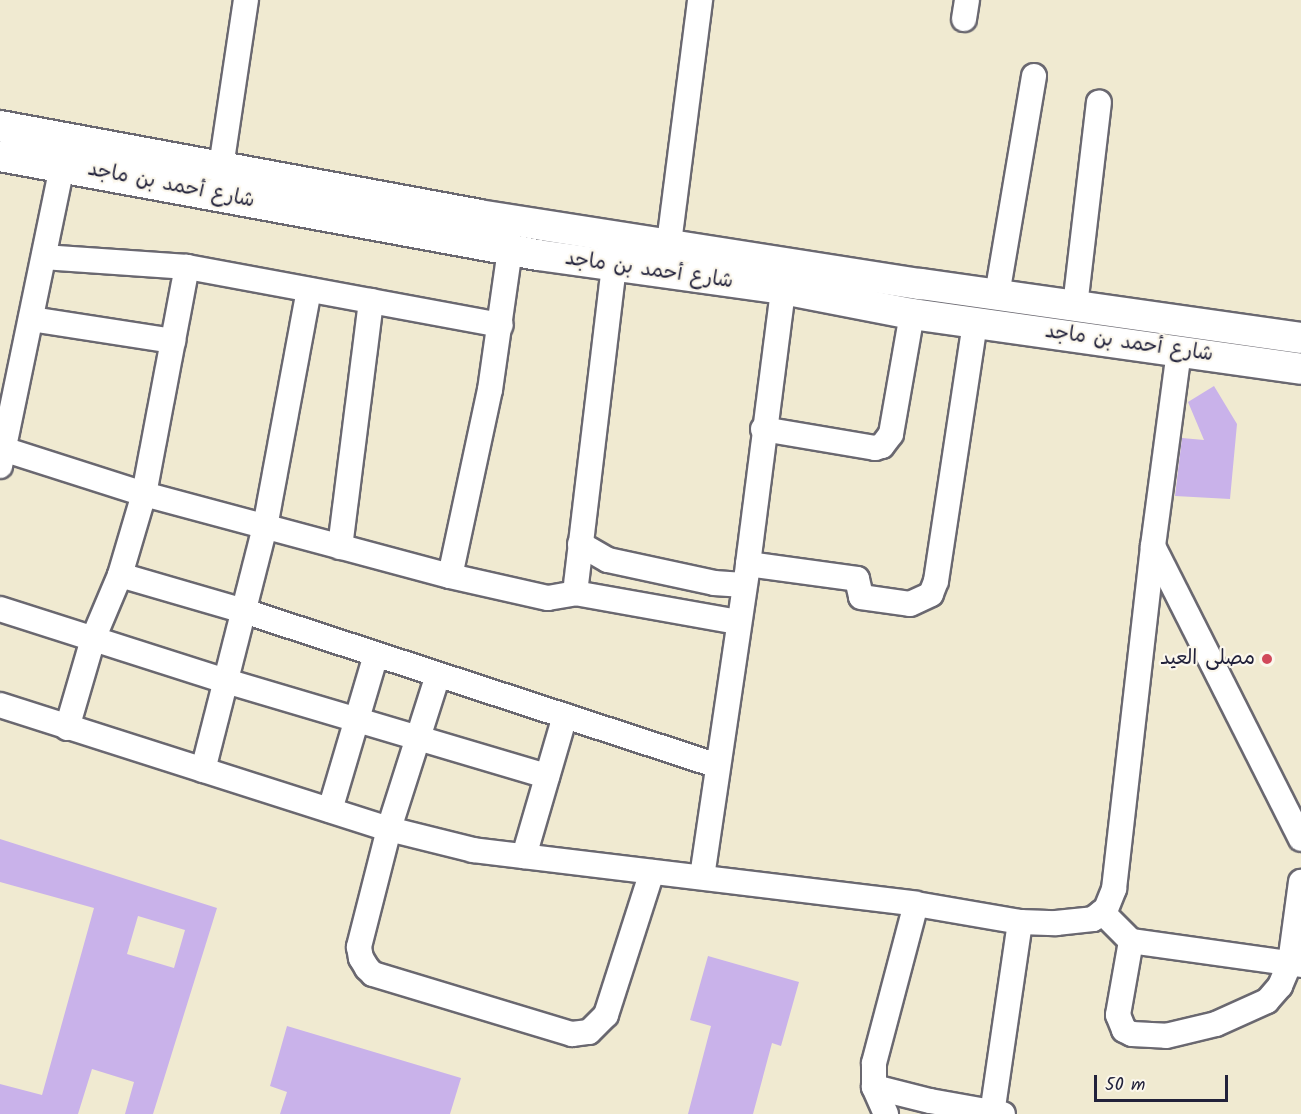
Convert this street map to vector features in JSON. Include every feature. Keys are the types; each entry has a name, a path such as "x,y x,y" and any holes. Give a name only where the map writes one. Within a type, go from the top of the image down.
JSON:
{"main road":[{"name":"شارع أحمد بن ماجد","path":"0,126 478,215 997,295 1301,338"},
{"name":"شارع أحمد بن ماجد","path":"0,156 510,250 783,289 912,314 1301,369"}],"street":[{"path":"221,167 246,0"},
{"path":"669,243 700,0"},
{"path":"997,295 1034,76"},
{"path":"1075,306 1099,102"},
{"path":"62,166 2,454 450,576 548,598 575,593 738,622"},
{"path":"450,576 490,390 510,250"},
{"path":"44,257 187,267 501,325"},
{"path":"575,593 614,266"},
{"path":"67,728 93,639 120,575 144,494 187,267"},
{"path":"702,877 746,575 763,429 783,289"},
{"path":"202,770 265,527 309,290"},
{"path":"339,547 371,301"},
{"path":"763,429 875,448 882,446 891,434 912,314"},
{"path":"31,319 173,341"},
{"path":"580,544 608,560 714,583 746,575 857,579 861,597 910,604 931,594 936,581 975,322"},
{"path":"0,705 389,829 473,850 916,904 1020,922 1079,922 1094,919 1102,912 1114,889 1153,546 1179,352"},
{"path":"1153,546 1301,839"},
{"path":"120,575 244,611 717,766"},
{"path":"0,609 226,681 547,776"},
{"path":"330,810 376,655"},
{"path":"438,675 389,829 359,947 361,958 367,969 373,974 572,1034 589,1032 606,1015 652,872"},
{"path":"524,856 565,716"},
{"path":"1131,941 1118,1015 1124,1030 1132,1034 1166,1036 1216,1024 1267,1001 1296,964 1301,882"},
{"path":"886,1114 874,1087 874,1063 916,904"},
{"path":"1102,912 1131,941 1296,964"},
{"path":"874,1087 930,1101 996,1113 1020,922"}],"building":[{"path":"1214,386 1237,424 1230,499 1175,496 1182,438 1204,440 1188,402"},
{"path":"0,839 217,908 153,1114 125,1114 134,1082 92,1069 78,1114 0,1114 0,1084 42,1095 94,908 0,882","holes":["138,916 185,930 174,968 127,954"]},
{"path":"708,956 799,982 781,1046 772,1043 753,1114 688,1114 711,1026 690,1020"},
{"path":"287,1026 461,1078 450,1114 280,1114 287,1092 270,1086"}],"place":[{"name":"مصلى العيد","path":"1267,659"}]}
